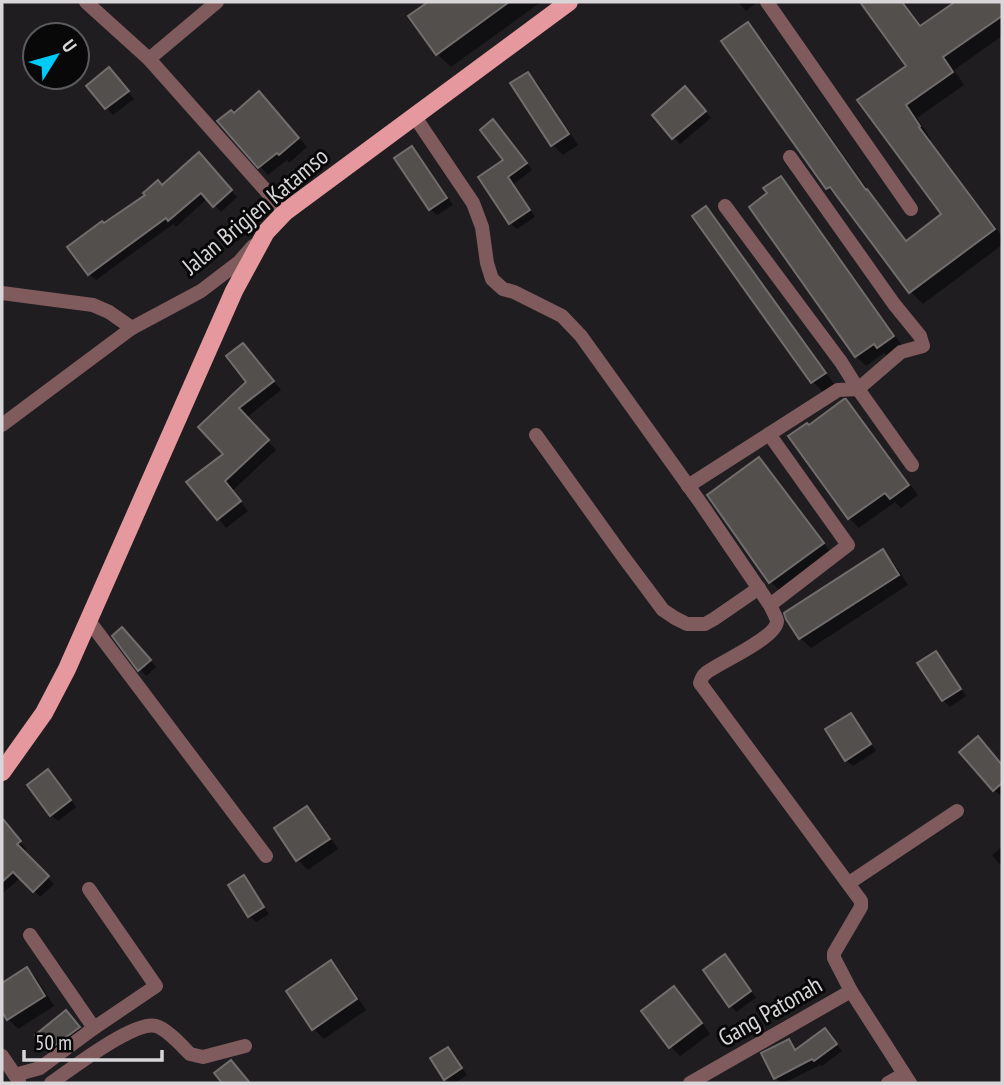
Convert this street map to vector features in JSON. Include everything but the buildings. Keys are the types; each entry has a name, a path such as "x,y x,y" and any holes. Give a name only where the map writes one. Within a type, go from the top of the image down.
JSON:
{"main road":[{"name":"Jalan Brigjen Katamso","path":"266,232 285,212 569,2"},
{"path":"2,772 44,713 89,621 234,291 266,232"}],"street":[{"path":"86,2 149,59 285,212"},
{"path":"149,59 217,2"},
{"path":"767,2 911,209"},
{"path":"415,117 473,203 482,227 486,263 492,279 503,289 562,316 572,326 771,605 777,620 771,632 741,654 703,675 700,683 861,901 861,908 834,953 851,991"},
{"path":"688,486 838,390 858,389 901,352 923,346 920,336 894,304 790,157"},
{"path":"725,206 841,362 912,465"},
{"name":"Jalan Brigjen Katamso","path":"2,425 132,328 201,291 239,262 266,232"},
{"path":"2,293 93,305 132,328"},
{"path":"769,434 848,545 771,605"},
{"path":"536,435 663,610 687,624 705,624 759,588"},
{"path":"89,621 266,856"},
{"path":"849,883 957,811"},
{"path":"2,1056 18,1079 40,1068 156,986 89,889"},
{"path":"30,935 94,1028"},
{"name":"Gang Patonah","path":"690,1083 851,991 907,1078"},
{"path":"51,1083 126,1032 148,1026 161,1029 196,1056 202,1057 245,1046"},
{"path":"888,1083 907,1078"}]}
